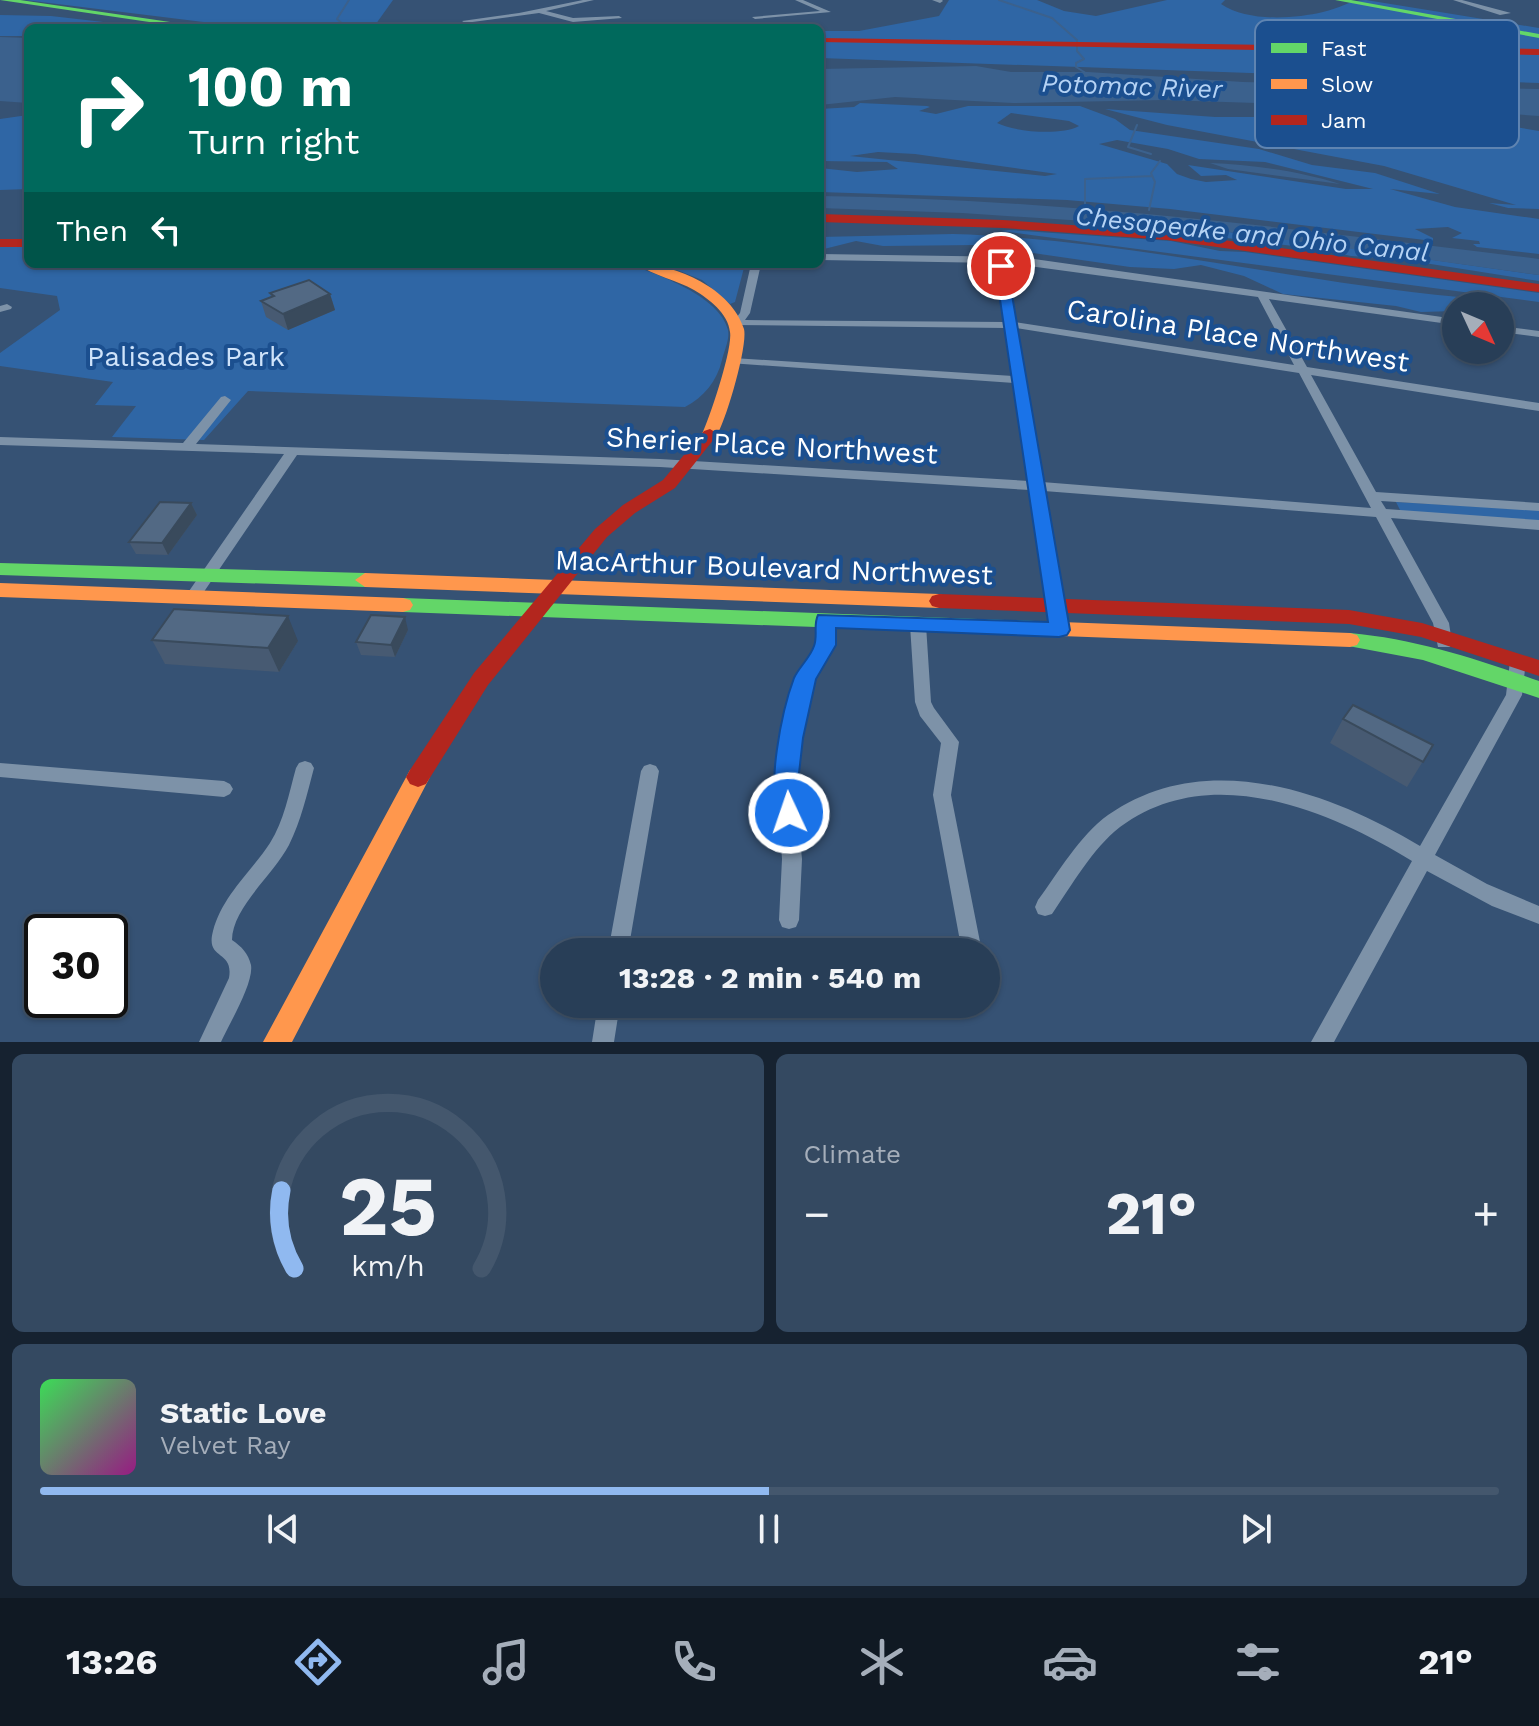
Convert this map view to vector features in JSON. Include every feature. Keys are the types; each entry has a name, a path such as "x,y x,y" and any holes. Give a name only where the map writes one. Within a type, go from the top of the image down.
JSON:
{"main road":[{"path":"4,0 178,24"},
{"path":"1339,0 1450,20"},
{"path":"0,5 143,24"},
{"path":"26,13 63,14"},
{"path":"1519,32 1539,36"},
{"path":"824,39 1255,47"},
{"path":"824,218 1003,224 1149,234 1539,288"},
{"path":"0,243 24,243"},
{"path":"277,1042 437,743 481,679 612,523 666,486 689,465 716,426 733,361 739,330 737,323 696,284 654,268"},
{"name":"MacArthur Boulevard Northwest","path":"0,569 556,586 1349,617 1396,623 1444,635 1539,668"},
{"name":"MacArthur Boulevard Northwest","path":"0,590 1339,639 1391,643 1443,655 1539,690"}],"street":[{"path":"465,21 591,0"},
{"path":"755,17 828,12 798,0"},
{"path":"1456,0 1490,9"},
{"path":"538,11 573,20 619,18"},
{"path":"824,257 1000,259 1442,320"},
{"path":"1000,259 1059,630"},
{"path":"737,323 745,313 755,268"},
{"path":"1262,295 1444,635 1443,655"},
{"name":"Carolina Place Northwest","path":"737,323 1010,324 1539,407"},
{"path":"1514,331 1539,334"},
{"path":"733,361 1019,380"},
{"path":"186,448 225,400"},
{"name":"Sherier Place Northwest","path":"0,441 689,465 1035,486 1539,525"},
{"path":"192,598 292,452"},
{"path":"1371,496 1539,507"},
{"path":"789,920 792,859 786,790 788,756 803,683 825,645 826,621"},
{"name":"MacArthur Boulevard Northwest","path":"918,625 923,702 926,711 950,742 942,795 969,938"},
{"path":"1322,1042 1509,704 1518,661"},
{"path":"210,1042 241,973 237,956 222,945 222,930 237,903 279,844 297,800 305,768"},
{"path":"0,770 224,789"},
{"path":"620,938 650,771"},
{"path":"1045,907 1111,823 1145,804 1191,791 1245,789 1299,798 1362,823 1491,896 1539,915"},
{"path":"603,1042 607,1018"}],"green space":[{"path":"25,0 393,0 376,24 220,24"},
{"path":"949,0 1037,0 1064,11 1096,16 1167,0 1225,0 1221,4 1244,14 1285,17 1329,11 1354,1 1366,0 1490,20 1255,20 1255,73 824,58 824,31 859,31 939,16"},
{"path":"0,15 51,16 121,24 24,24 24,36 0,36"},
{"path":"1519,25 1539,28 1539,83 1519,82"},
{"path":"860,103 927,106 930,107 919,111 936,114 968,106 1080,106 1115,119 1130,130 1259,149 1312,165 1375,173 1440,194 1390,189 1455,207 1539,219 1539,254 1477,247 1473,244 1480,244 1479,241 1452,238 1462,233 1448,227 1415,229 1433,238 1433,241 1170,209 1067,200 824,192 824,168 857,172 898,169 887,162 824,161 824,109 854,107","holes":["1011,113 1069,121 1079,126 1038,132 997,123","1117,140 1168,149 1199,159 1265,162 1373,189 1346,189 1188,165 1201,176 1226,175 1237,180 1206,182 1177,174 1167,164 1099,144","878,152 915,154 1057,174 1045,176 850,156"]},
{"path":"1105,109 1255,117 1255,142 1167,125"},
{"path":"24,116 24,189 0,190 0,119"},
{"path":"1519,128 1539,131 1539,209 1508,208 1489,203 1516,205 1384,166 1289,148 1519,148"},
{"path":"1159,225 1302,241 1539,275 1539,281 1399,259 1351,256 1319,249 1160,230"},
{"path":"1001,231 1171,241 1220,251 1539,293 1539,302 1514,299 1514,292 1463,292"},
{"path":"953,234 1017,237 1442,295 1442,311 1421,312 1396,306 1283,294 1244,276 1201,265 1174,269 1130,267 977,245 883,246 856,241 824,249 824,237"},
{"name":"Palisades Park","path":"0,245 24,246 24,268 638,268 686,288 713,307 723,318 728,337 720,368 713,381 704,393 685,407 248,391 204,440 112,437 136,406 95,405 113,382 0,366 0,353 60,310 57,296 0,288"},
{"path":"672,268 744,268 735,302 730,304 702,280"},
{"path":"1396,502 1539,510 1539,522 1402,514"}],"water":[{"path":"0,37 24,38 24,103 0,101"},
{"name":"Potomac River","path":"976,66 1011,72 1088,72 1255,82 1255,103 1163,100 1013,103 895,97 824,105 824,69"},
{"path":"1519,89 1539,89 1539,116 1519,115"},
{"path":"1210,163 1276,169 1340,184 1228,169"},
{"name":"Chesapeake and Ohio Canal","path":"824,196 1001,203 1181,217 1539,259 1539,275 1209,229 962,213 824,208"}],"building":[{"path":"309,280 330,294 283,314 261,301 274,296 270,293"},
{"path":"160,502 191,503 162,543 129,542"},
{"path":"174,609 288,616 268,648 152,640"},
{"path":"371,615 405,617 391,645 356,642"},
{"path":"1353,705 1433,745 1423,762 1343,719"}],"waterway":[{"path":"343,24 337,19 349,0"},
{"name":"Potomac River","path":"999,0 1052,18 1077,40 1077,51 1084,59 1076,63 1076,67 1089,75"},
{"path":"1137,125 1128,147 1151,154"},
{"name":"Chesapeake and Ohio Canal","path":"1149,210 1155,182 1151,173 1160,161"},
{"name":"Chesapeake and Ohio Canal","path":"1085,204 1085,179 1152,176"}],"traffic: fast":[{"path":"4,0 178,24"},
{"path":"1339,0 1450,20"},
{"path":"1519,32 1539,36"},
{"path":"0,569 365,580"},
{"path":"403,605 1035,628"},
{"path":"1350,640 1423,652 1539,690"}],"traffic: slow":[{"path":"655,268 713,297 733,319 738,333 720,413 710,434"},
{"path":"365,580 939,601"},
{"path":"0,590 403,605"},
{"path":"1035,628 1350,640"},
{"path":"277,1042 418,777"}],"traffic: jam":[{"path":"824,40 1255,47"},
{"path":"1519,52 1539,52"},
{"path":"824,218 1003,224 1167,236 1539,288"},
{"path":"0,243 24,243"},
{"path":"418,777 481,679 601,533 629,509 669,484 710,434"},
{"path":"939,601 1349,617 1422,630 1539,668"}],"route":[{"path":"789,813 786,782 788,756 805,678 825,645 826,621 1059,630 1001,266"}]}
